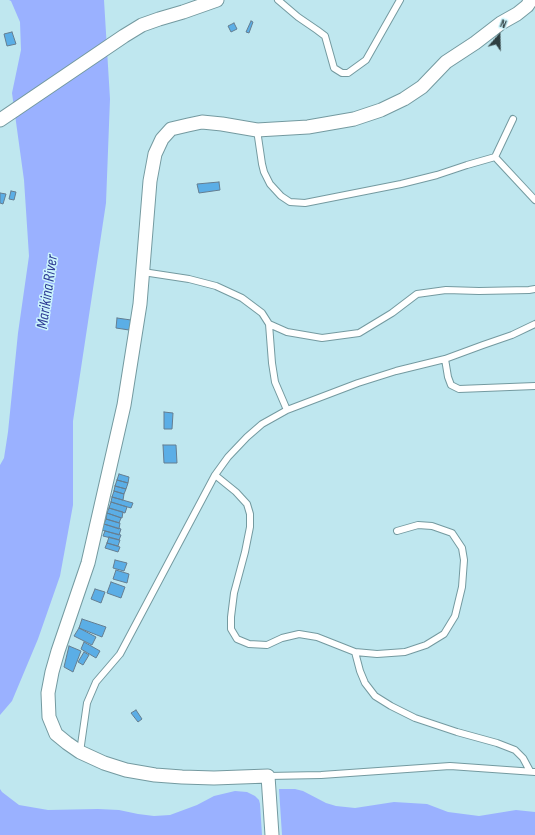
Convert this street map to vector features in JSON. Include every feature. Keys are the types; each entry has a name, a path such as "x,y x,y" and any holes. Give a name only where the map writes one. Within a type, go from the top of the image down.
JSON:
{"street":[{"path":"0,120 124,36 142,26 217,0"},
{"path":"272,835 268,776 214,778 182,777 126,770 104,763 67,744 56,734 49,717 48,693 52,672 88,563 124,405 140,304 150,181 155,154 162,139 171,129 202,122 257,130 308,127 354,119 381,110 404,99 422,87 446,62 475,43 501,23 517,14 527,6 531,0"}],"lane":[{"path":"278,0 298,17 325,36 334,68 342,73 348,73 366,60 400,0"},
{"path":"257,130 262,164 270,184 281,196 290,202 305,203 401,184 437,175 494,157 513,119"},
{"path":"494,157 535,200"},
{"path":"143,272 189,279 216,286 242,298 262,313 269,324 275,382 287,410"},
{"path":"269,324 286,332 322,338 359,333 392,313 417,294 446,290 486,291 535,289"},
{"path":"80,752 87,703 96,682 120,654 215,475 228,457 247,437 262,424 287,410 358,383 396,371 445,359 512,335 535,324"},
{"path":"445,359 451,385 459,389 535,386"},
{"path":"215,475 236,492 247,504 250,514 250,527 246,552 234,593 231,617 232,630 237,639 249,644 267,645 282,638 299,634 317,637 356,652 377,654 405,652 426,645 444,634 455,616 462,587 464,560 462,548 452,533 432,526 418,525 397,531"},
{"path":"356,652 360,671 365,683 375,696 415,718 515,750 533,772"},
{"path":"268,776 450,766 533,772"}],"water":[{"name":"Marikina River","path":"9,0 104,0 110,99 106,203 73,421 73,505 60,576 38,639 12,701 0,715 0,465 4,458 8,432 18,333 29,256 24,180 12,93 21,50 20,22 11,1"},
{"path":"0,789 19,805 48,810 119,810 154,816 170,815 197,805 214,796 235,791 247,792 259,800 262,835 0,835"},
{"path":"279,789 295,789 303,791 326,803 336,806 355,808 394,802 427,804 448,812 479,816 516,810 535,812 535,835 282,835"}],"building":[{"path":"251,21 253,22 249,33 246,32"},
{"path":"234,23 237,29 231,32 228,26"},
{"path":"12,32 16,44 7,46 4,34"},
{"path":"219,182 220,190 199,193 197,184"},
{"path":"11,191 16,192 14,200 9,199"},
{"path":"0,193 6,194 3,204 0,203"},
{"path":"117,318 131,320 129,330 116,328"},
{"path":"164,412 173,413 172,429 164,429"},
{"path":"163,445 176,445 177,463 164,463"},
{"path":"119,474 129,477 128,483 117,480"},
{"path":"117,480 128,483 126,489 115,486"},
{"path":"115,486 126,489 124,494 114,491"},
{"path":"114,491 124,494 123,500 112,497"},
{"path":"112,497 133,503 131,508 111,502"},
{"path":"111,502 127,507 125,513 109,508"},
{"path":"109,508 123,512 122,518 107,513"},
{"path":"107,513 121,518 119,523 106,519"},
{"path":"106,519 120,523 119,529 104,524"},
{"path":"104,524 121,529 119,535 102,530"},
{"path":"105,531 121,535 119,540 103,536"},
{"path":"109,537 120,540 118,546 107,543"},
{"path":"107,543 120,547 118,552 105,548"},
{"path":"115,560 127,563 124,571 113,568"},
{"path":"116,570 129,574 127,583 113,579"},
{"path":"111,582 125,587 121,598 107,593"},
{"path":"95,589 105,592 101,603 91,599"},
{"path":"82,619 106,627 102,637 79,628"},
{"path":"79,628 96,637 92,645 74,636"},
{"path":"84,642 100,651 96,658 81,649"},
{"path":"69,646 81,651 73,672 64,667"},
{"path":"84,652 89,655 83,665 78,662"},
{"path":"136,710 142,719 138,722 131,713"}]}
